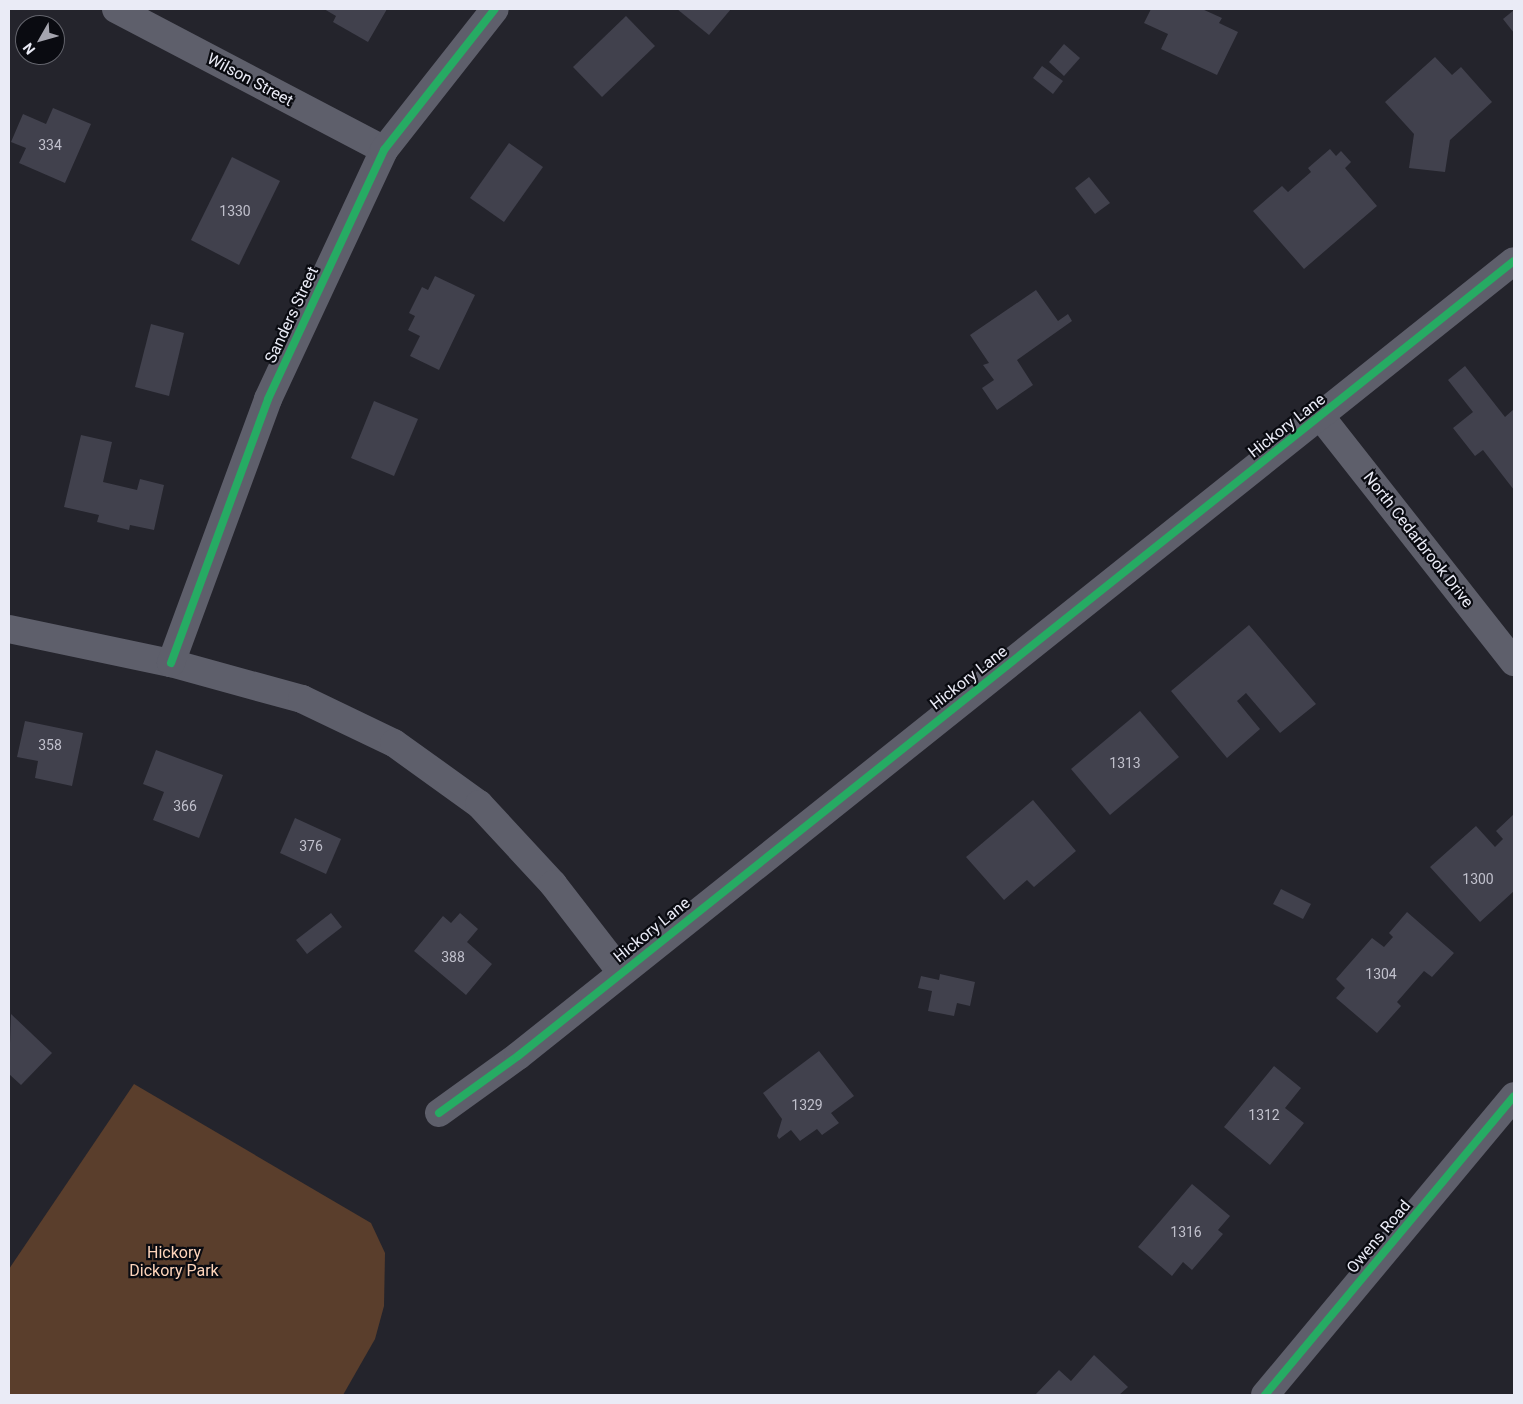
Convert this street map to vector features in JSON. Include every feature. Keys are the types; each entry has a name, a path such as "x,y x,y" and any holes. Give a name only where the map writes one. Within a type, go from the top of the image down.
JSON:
{"street":[{"name":"Wilson Street","path":"116,9 384,150"},
{"name":"Sanders Street","path":"171,663 268,399 384,150 495,9"},
{"name":"Hickory Lane","path":"439,1112 518,1056 621,972 1321,417 1514,261"},
{"name":"North Cedarbrook Drive","path":"1321,417 1514,662"},
{"path":"9,629 171,663 302,700 394,743 479,804 553,884 621,972"},
{"name":"Owens Road","path":"1265,1395 1514,1096"}],"green space":[{"name":"Hickory Dickory Park","path":"134,1084 371,1223 385,1253 384,1306 375,1339 343,1395 9,1395 9,1269"}],"building":[{"path":"324,9 387,9 368,42 333,22 336,16"},
{"path":"677,9 731,9 709,35"},
{"path":"1151,9 1202,9 1222,18 1219,23 1238,32 1217,75 1161,49 1168,34 1144,23"},
{"path":"1514,10 1514,33 1503,19"},
{"path":"626,16 655,46 602,97 573,67"},
{"path":"1064,44 1080,58 1064,76 1049,62"},
{"path":"1435,57 1452,75 1461,67 1492,102 1450,140 1445,172 1409,168 1414,134 1385,102"},
{"path":"1042,66 1063,81 1053,94 1033,78"},
{"path":"53,108 91,124 65,183 19,163 26,148 11,142 23,114 46,124"},
{"path":"509,143 543,167 504,222 470,198"},
{"path":"1330,149 1336,156 1341,151 1351,162 1345,168 1377,206 1304,269 1253,211 1282,186 1288,192 1311,172 1308,168"},
{"path":"232,157 280,181 239,265 191,240"},
{"path":"1089,177 1110,203 1095,214 1075,188"},
{"path":"435,276 475,295 439,370 410,356 420,336 408,330 415,316 409,313 422,287 428,290"},
{"path":"1036,290 1058,321 1068,314 1072,321 1017,360 1033,385 997,410 982,388 994,380 983,365 989,363 970,335"},
{"path":"151,324 184,333 169,396 135,387"},
{"path":"1465,366 1505,417 1514,409 1514,490 1483,450 1475,456 1453,428 1473,412 1448,380"},
{"path":"374,401 418,419 394,476 351,458"},
{"path":"81,435 112,442 103,482 137,490 140,479 164,485 154,530 130,525 129,530 97,522 99,515 64,507"},
{"path":"1249,625 1316,704 1280,733 1246,693 1237,701 1260,729 1227,758 1171,691"},
{"path":"1140,711 1179,757 1110,815 1071,769"},
{"path":"25,721 83,733 72,786 35,778 38,761 17,757"},
{"path":"156,750 223,775 199,838 153,820 164,792 143,784"},
{"path":"1033,800 1076,851 1034,887 1027,880 1004,900 966,857"},
{"path":"1514,814 1514,891 1480,922 1430,867 1476,826 1495,847 1503,839 1496,831"},
{"path":"295,818 341,839 326,874 280,853"},
{"path":"1281,889 1311,904 1303,919 1273,904"},
{"path":"1407,912 1454,953 1432,977 1424,971 1397,1002 1401,1006 1377,1033 1336,998 1345,988 1336,979 1372,938 1384,947 1393,937 1389,933"},
{"path":"331,913 342,927 307,954 296,940"},
{"path":"460,913 478,929 467,942 492,964 466,995 414,951 443,916 451,923"},
{"path":"940,974 975,982 970,1006 957,1003 954,1016 928,1011 932,991 918,988 921,976 939,980"},
{"path":"11,1014 52,1053 21,1085 9,1074"},
{"path":"819,1051 854,1096 831,1113 839,1123 822,1135 817,1129 800,1141 791,1130 779,1139 777,1136 782,1119 763,1093"},
{"path":"1274,1066 1301,1088 1285,1108 1304,1123 1270,1165 1224,1127"},
{"path":"1192,1184 1230,1216 1218,1230 1223,1234 1192,1270 1183,1262 1172,1276 1138,1247"},
{"path":"1094,1355 1128,1387 1119,1395 1035,1395 1059,1370 1071,1381"}],"cycle path":[{"path":"171,663 268,399 384,150 495,9"},
{"path":"439,1113 518,1056 1514,261"},
{"path":"1265,1395 1514,1096"}]}
